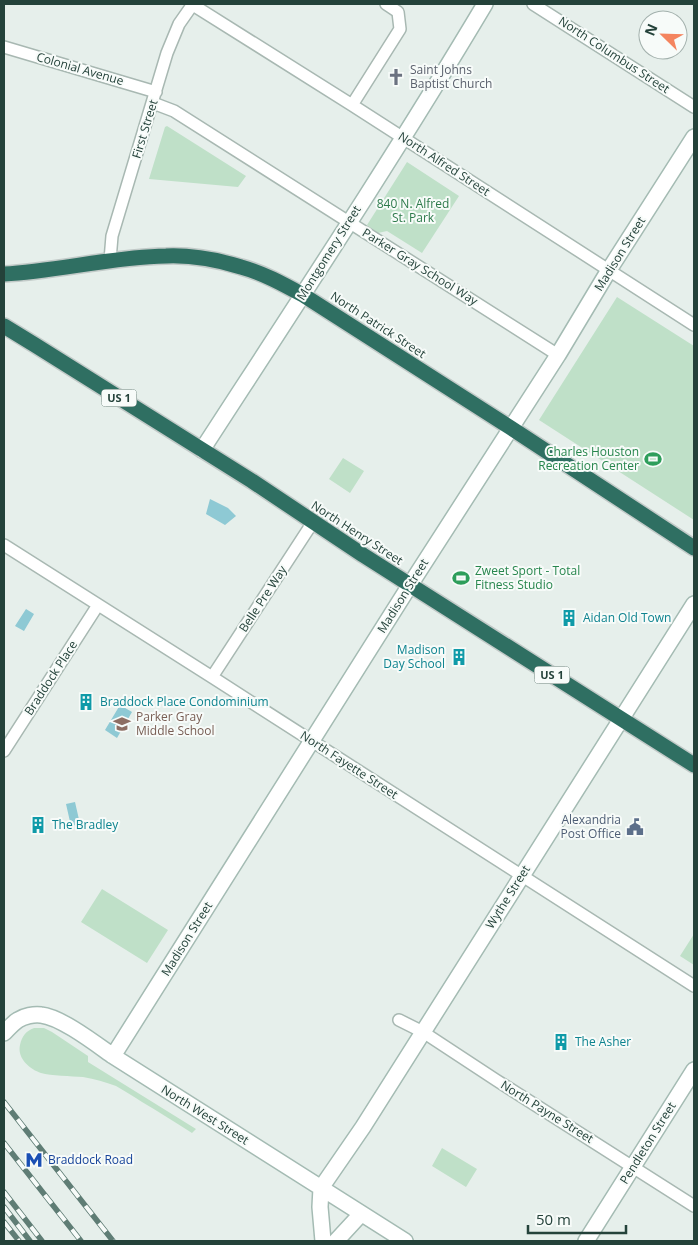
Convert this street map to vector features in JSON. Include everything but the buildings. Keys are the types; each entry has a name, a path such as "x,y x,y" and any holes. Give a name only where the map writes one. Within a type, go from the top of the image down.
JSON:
{"highway":[{"name":"North Patrick Street","path":"4,274 110,260 168,256 196,258 241,266 276,280 303,295 512,428 694,548"},
{"name":"North Henry Street","path":"4,326 202,450 410,585 694,765"}],"street":[{"name":"North Alfred Street","path":"193,4 694,326"},
{"name":"First Street","path":"110,260 112,236 167,53 180,24 193,4"},
{"path":"352,106 400,29 398,12 386,4"},
{"name":"Montgomery Street","path":"202,450 349,223 485,4"},
{"name":"North Columbus Street","path":"533,4 694,107"},
{"name":"Colonial Avenue","path":"4,47 155,97"},
{"name":"Parker Gray School Way","path":"155,97 174,111 558,355"},
{"name":"Madison Street","path":"113,1056 410,585 512,428 609,270 694,137"},
{"name":"Belle Pre Way","path":"212,677 313,522"},
{"name":"North Fayette Street","path":"4,545 694,986"},
{"name":"Wythe Street","path":"320,1188 363,1127 694,604"},
{"name":"Braddock Place","path":"4,751 98,605"},
{"name":"North West Street","path":"4,1033 17,1020 28,1016 41,1015 68,1026 405,1241"},
{"name":"North Payne Street","path":"399,1020 423,1032 694,1206"},
{"name":"Pendleton Street","path":"586,1241 694,1070"},
{"path":"320,1188 324,1241"},
{"path":"336,1241 361,1214"},
{"path":"352,1241 361,1214"}],"green space":[{"path":"167,126 246,176 238,187 149,179 165,127"},
{"name":"840 N. Alfred St. Park","path":"407,162 459,196 422,253 387,231 378,233 367,225"},
{"path":"617,297 694,346 694,520 539,420"},
{"path":"343,458 364,471 350,493 329,479"},
{"path":"102,889 168,930 147,963 81,922"},
{"path":"694,934 694,965 680,956"},
{"path":"34,1028 44,1028 52,1032 88,1056 88,1062 196,1129 192,1133 116,1086 83,1077 45,1074 32,1069 22,1059 20,1050 23,1036"},
{"path":"442,1148 477,1169 466,1187 432,1166"}],"water":[{"path":"210,499 228,508 236,516 225,525 206,514"},
{"path":"26,609 34,614 24,631 15,626"},
{"path":"120,705 132,712 117,738 105,730"},
{"path":"75,802 80,824 71,826 66,804"}],"railway":[{"path":"4,1102 113,1241"},
{"path":"4,1143 81,1241"},
{"path":"4,1192 42,1241"},
{"path":"4,1207 30,1241"},
{"path":"4,1222 19,1241"}],"place":[{"name":"Saint Johns Baptist Church","path":"396,77"},
{"name":"Charles Houston Recreation Center","path":"653,459"},
{"name":"Zweet Sport - Total Fitness Studio","path":"461,578"},
{"name":"Aidan Old Town","path":"569,618"},
{"name":"Madison Day School","path":"459,657"},
{"name":"Braddock Place Condominium","path":"86,702"},
{"name":"Parker Gray Middle School","path":"122,724"},
{"name":"The Bradley","path":"38,825"},
{"name":"Alexandria Post Office","path":"635,827"},
{"name":"The Asher","path":"561,1042"},
{"name":"Braddock Road","path":"34,1160"}]}
